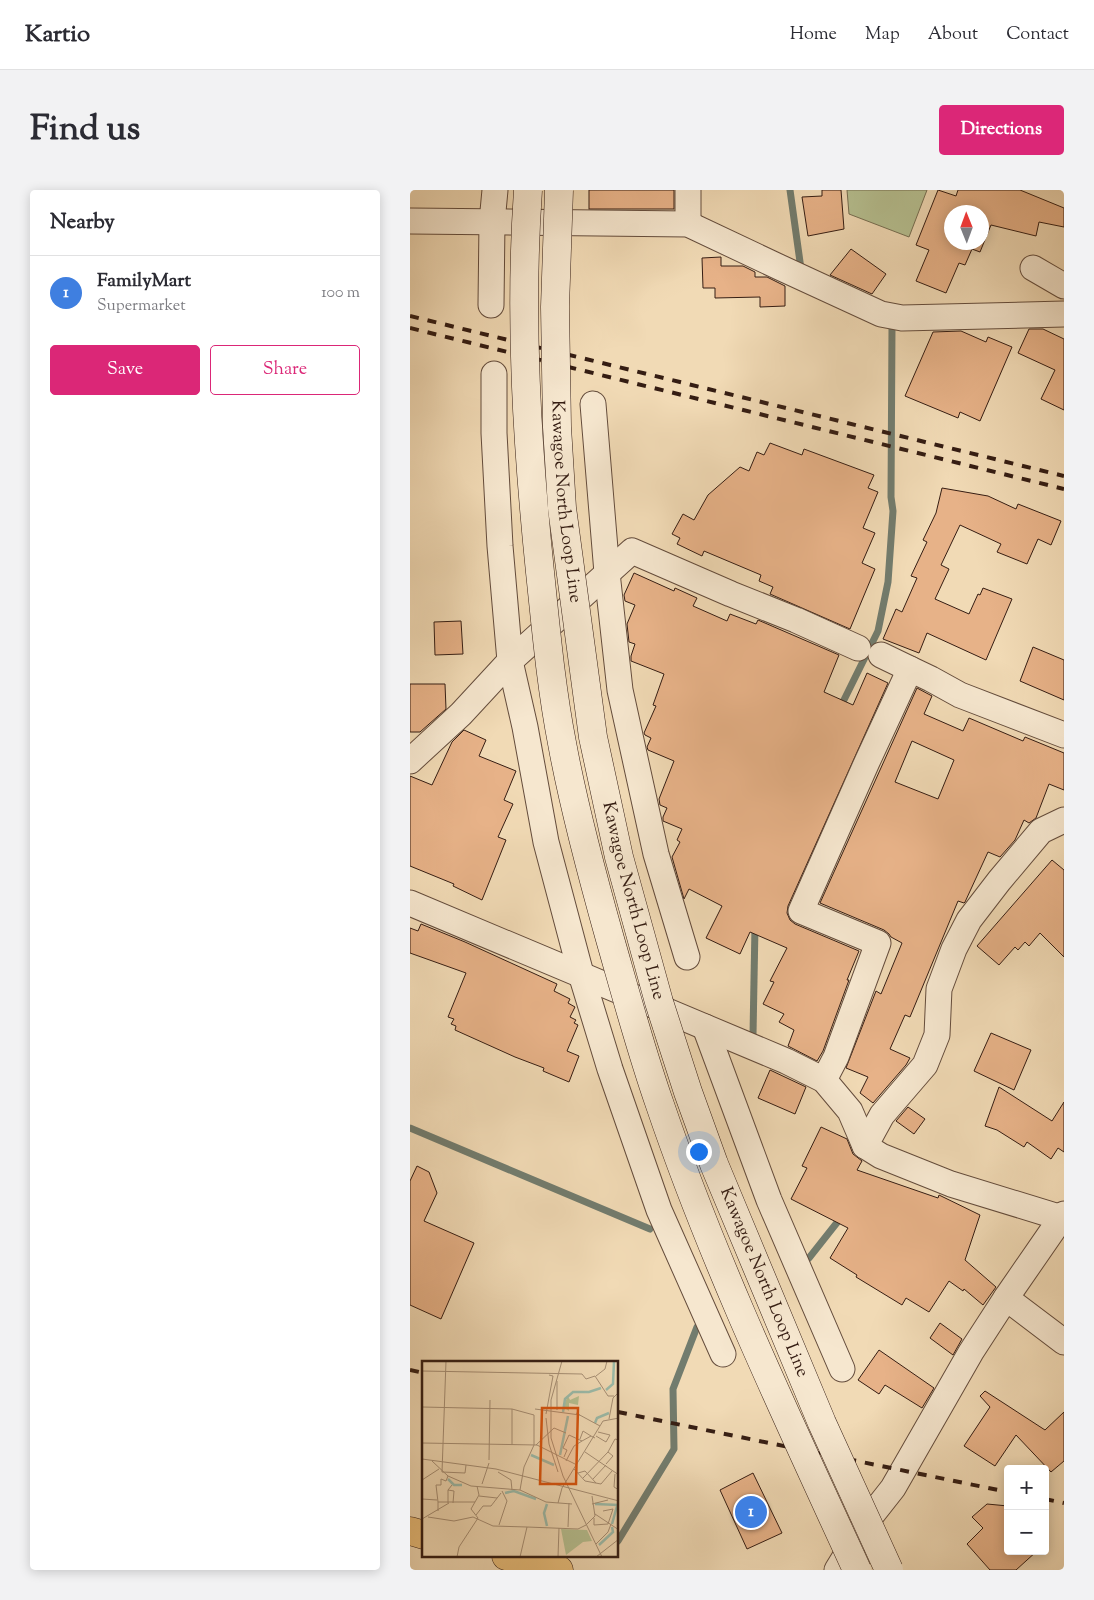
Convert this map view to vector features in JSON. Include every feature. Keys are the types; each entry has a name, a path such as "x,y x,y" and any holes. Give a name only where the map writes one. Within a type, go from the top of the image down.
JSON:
{"main road":[{"name":"Kawagoe North Loop Line","path":"528,190 525,318 527,427 533,509 549,656 562,743 589,863 659,1104 685,1175 752,1338 857,1570"},
{"name":"Kawagoe North Loop Line","path":"559,190 556,307 557,426 562,508 593,737 620,857 659,1002 714,1164 822,1423 889,1570"},
{"path":"514,1558 559,1570"}],"street":[{"path":"491,304 494,190"},
{"path":"688,190 688,224"},
{"path":"410,222 688,224 881,314 902,318 1064,314"},
{"path":"1033,268 1064,286"},
{"path":"494,374 494,433 500,546 510,661 525,727 546,842 581,974 610,1069 660,1210 722,1354"},
{"path":"593,404 620,690 656,854 687,957"},
{"path":"410,761 461,714 510,661 632,551 858,648"},
{"path":"881,655 960,695 1064,735"},
{"path":"824,1080 836,1057 878,943 801,911 910,669"},
{"path":"865,1146 882,1115 925,1065 937,1036 939,989 954,949 969,920 1041,831 1064,820"},
{"path":"410,903 786,1061 824,1080 850,1111 865,1146 881,1156 951,1184 1063,1216 1006,1298 952,1382 893,1488 868,1521 837,1570"},
{"path":"705,1027 769,1200 842,1369"},
{"path":"1006,1298 1064,1342"}],"green space":[{"path":"847,190 927,190 909,237 849,214"}],"building":[{"path":"589,190 674,190 674,209 589,209"},
{"path":"822,190 841,190 844,229 808,236 802,197 822,196"},
{"path":"938,190 956,196 958,190 1020,190 1064,208 1064,227 1039,222 1036,236 991,225 989,230 989,205 944,205 944,250 972,250 965,265 959,263 946,293 916,281 929,250 916,245"},
{"path":"851,249 886,274 872,294 830,275"},
{"path":"721,257 721,266 743,266 755,272 755,277 767,277 785,286 785,306 760,307 760,297 715,298 715,288 703,288 702,258"},
{"path":"1029,329 1043,329 1064,339 1064,410 1041,399 1055,370 1018,353"},
{"path":"961,331 986,342 988,337 1012,347 980,421 960,412 958,418 905,396 933,332"},
{"path":"770,443 802,455 804,449 874,475 868,488 878,492 863,528 875,533 862,563 875,569 850,629 770,594 773,587 759,581 761,575 704,551 702,556 677,544 680,538 672,534 683,514 694,520 708,495 740,467 749,471 757,452 764,455"},
{"path":"942,488 988,496 1016,509 1018,504 1061,521 1051,545 1038,539 1027,564 997,552 1001,544 960,525 941,565 949,569 935,599 969,614 978,594 980,595 983,588 1012,599 986,660 927,633 919,653 883,639 896,609 902,612 917,578 911,576 927,542 923,540 936,513"},
{"path":"634,573 674,591 675,588 697,598 693,606 727,621 730,614 756,624 758,620 839,655 824,692 853,705 867,673 888,683 788,906 787,913 790,920 795,924 859,951 823,1051 817,1061 788,1046 794,1030 779,1022 784,1014 763,1004 774,982 770,981 787,948 750,932 740,954 706,938 722,906 689,889 684,899 672,857 680,842 677,840 682,829 663,821 667,808 660,805 659,799 674,761 648,750 647,747 651,738 644,733 656,706 653,705 664,674 631,661 635,644 629,642 627,624 635,605 625,601 624,595"},
{"path":"461,621 463,654 435,655 434,622"},
{"path":"1033,647 1064,660 1064,700 1020,681"},
{"path":"410,684 445,684 446,709 420,732 410,732"},
{"path":"917,688 932,696 924,714 963,731 969,718 1023,741 1025,737 1064,753 1064,790 1049,784 1036,818 1029,823 1024,820 1015,840 1000,857 988,852 965,902 958,901 910,1017 905,1015 890,1049 910,1058 873,1103 860,1093 868,1077 846,1068 876,991 881,994 902,943 891,937 884,930 820,903","holes":["912,741 954,760 938,799 895,782"]},
{"path":"464,730 486,740 479,756 516,771 504,800 513,804 498,837 506,840 482,900 453,886 454,884 410,866 410,776 432,785 452,742"},
{"path":"1052,860 1064,870 1064,957 1040,933 1029,946 1025,942 1018,950 1015,947 999,965 977,946"},
{"path":"421,924 557,984 554,991 570,999 568,1003 575,1007 570,1017 576,1020 574,1023 578,1025 567,1051 579,1056 569,1082 543,1071 544,1068 455,1030 456,1026 451,1024 454,1019 448,1017 466,973 410,953 410,928 418,931"},
{"path":"991,1033 1031,1050 1014,1090 974,1071"},
{"path":"770,1070 806,1087 795,1114 758,1098"},
{"path":"999,1087 1052,1121 1064,1102 1064,1152 1058,1148 1051,1159 1027,1142 1024,1147 997,1130 985,1126"},
{"path":"908,1107 925,1119 914,1134 896,1121"},
{"path":"821,1127 847,1139 853,1154 862,1161 857,1170 938,1198 939,1195 980,1215 965,1260 996,1287 983,1305 964,1289 963,1291 949,1281 929,1312 906,1298 902,1305 856,1277 857,1275 830,1258 848,1228 791,1199 807,1168 802,1166"},
{"path":"417,1166 429,1172 437,1193 424,1221 474,1243 441,1319 410,1305 410,1181"},
{"path":"940,1323 962,1339 953,1355 930,1338"},
{"path":"879,1350 934,1388 922,1408 885,1385 879,1394 858,1380"},
{"path":"985,1391 1045,1430 1064,1412 1064,1461 1051,1472 1049,1465 1044,1465 1016,1435 995,1466 964,1446 990,1407 980,1396"},
{"path":"753,1473 782,1533 747,1549 720,1490"},
{"path":"987,1504 1004,1506 1004,1555 1033,1555 1016,1570 990,1570 967,1544 983,1528 972,1517"}],"waterway":[{"path":"790,190 801,269 803,270"},
{"path":"840,708 878,631 888,582 893,511 891,497 892,327"},
{"path":"753,1035 755,926"},
{"path":"410,1128 650,1229"},
{"path":"809,1258 843,1215"},
{"path":"619,1539 674,1449 673,1389 697,1327"}],"railway":[{"path":"410,316 1064,476"},
{"path":"410,328 1064,489"},
{"path":"410,1370 422,1373"},
{"path":"619,1412 1004,1491"},
{"path":"1049,1500 1064,1503"}],"place":[{"name":"FamilyMart","path":"751,1512"}]}
